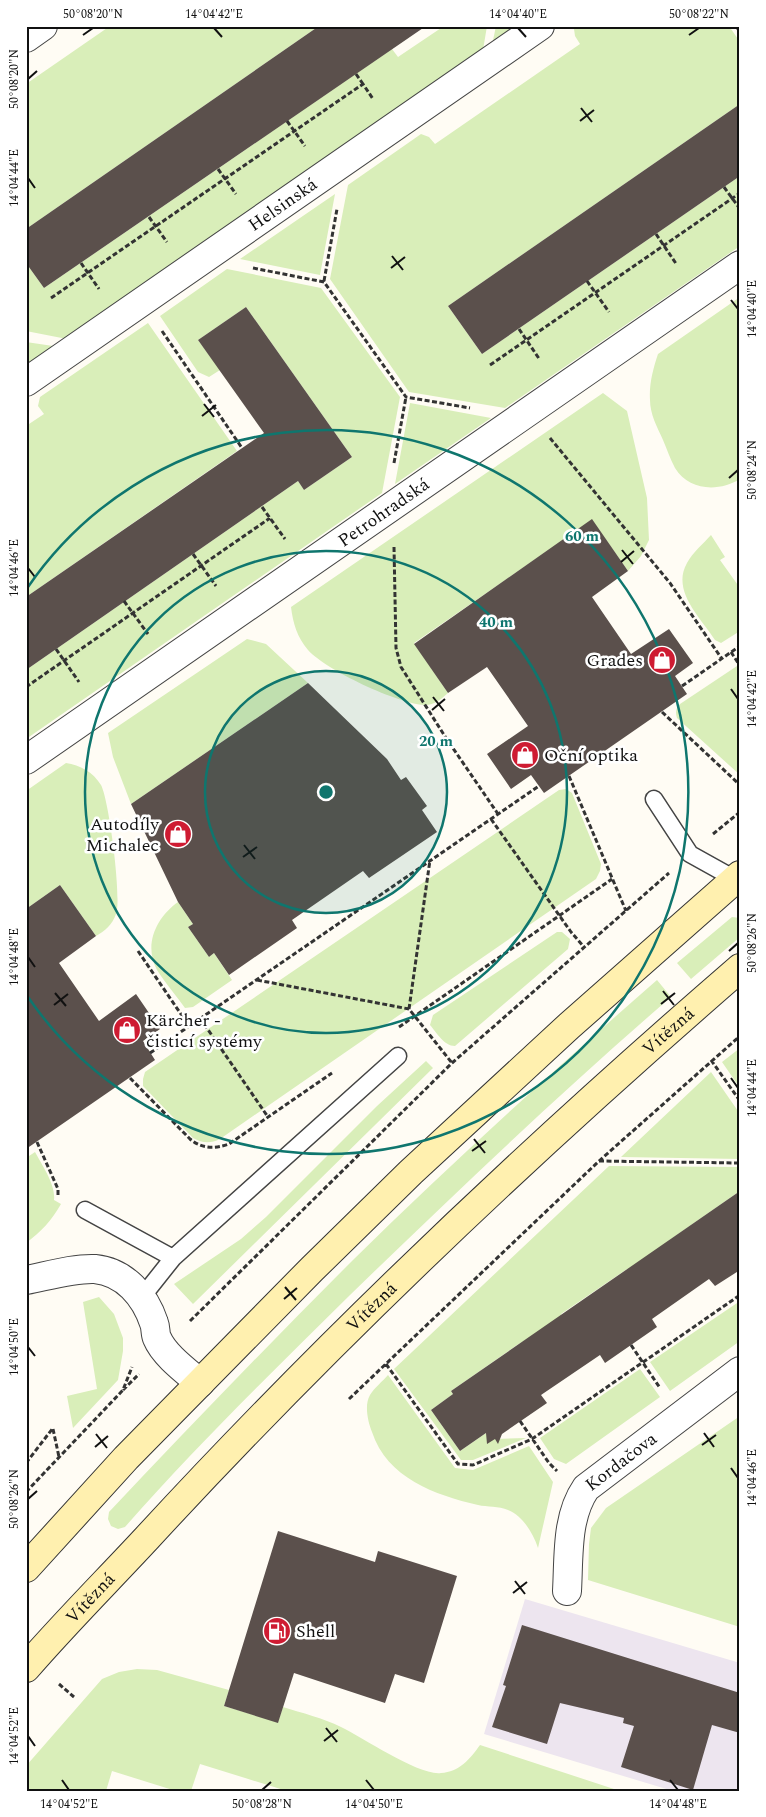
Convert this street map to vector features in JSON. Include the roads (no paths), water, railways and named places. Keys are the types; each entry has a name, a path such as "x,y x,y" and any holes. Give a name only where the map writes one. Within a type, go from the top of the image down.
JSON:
{"main road":[{"path":"26,1568 126,1458 312,1269 418,1166 569,1026 738,880"},
{"name":"Vítězná","path":"26,1668 239,1438 347,1331 552,1134 740,968"}],"street":[{"path":"26,38 43,26"},
{"name":"Helsinská","path":"26,382 540,26"},
{"name":"Petrohradská","path":"26,760 740,265"},
{"path":"26,1280 94,1269 123,1279 142,1297 154,1323 157,1338 164,1348 179,1366 200,1383"},
{"name":"Kordačova","path":"567,1591 573,1514 582,1494 598,1478 740,1371"}],"lane":[{"path":"654,799 690,854 738,880"},
{"path":"142,1297 173,1258 398,1056"},
{"path":"85,1210 173,1258"}],"place":[{"name":"Grades","path":"662,660"},
{"name":"Oční optika","path":"525,755"},
{"name":"Autodíly Michalec","path":"178,834"},
{"name":"Kärcher - čisticí systémy","path":"127,1030"},
{"name":"Shell","path":"277,1631"}]}
